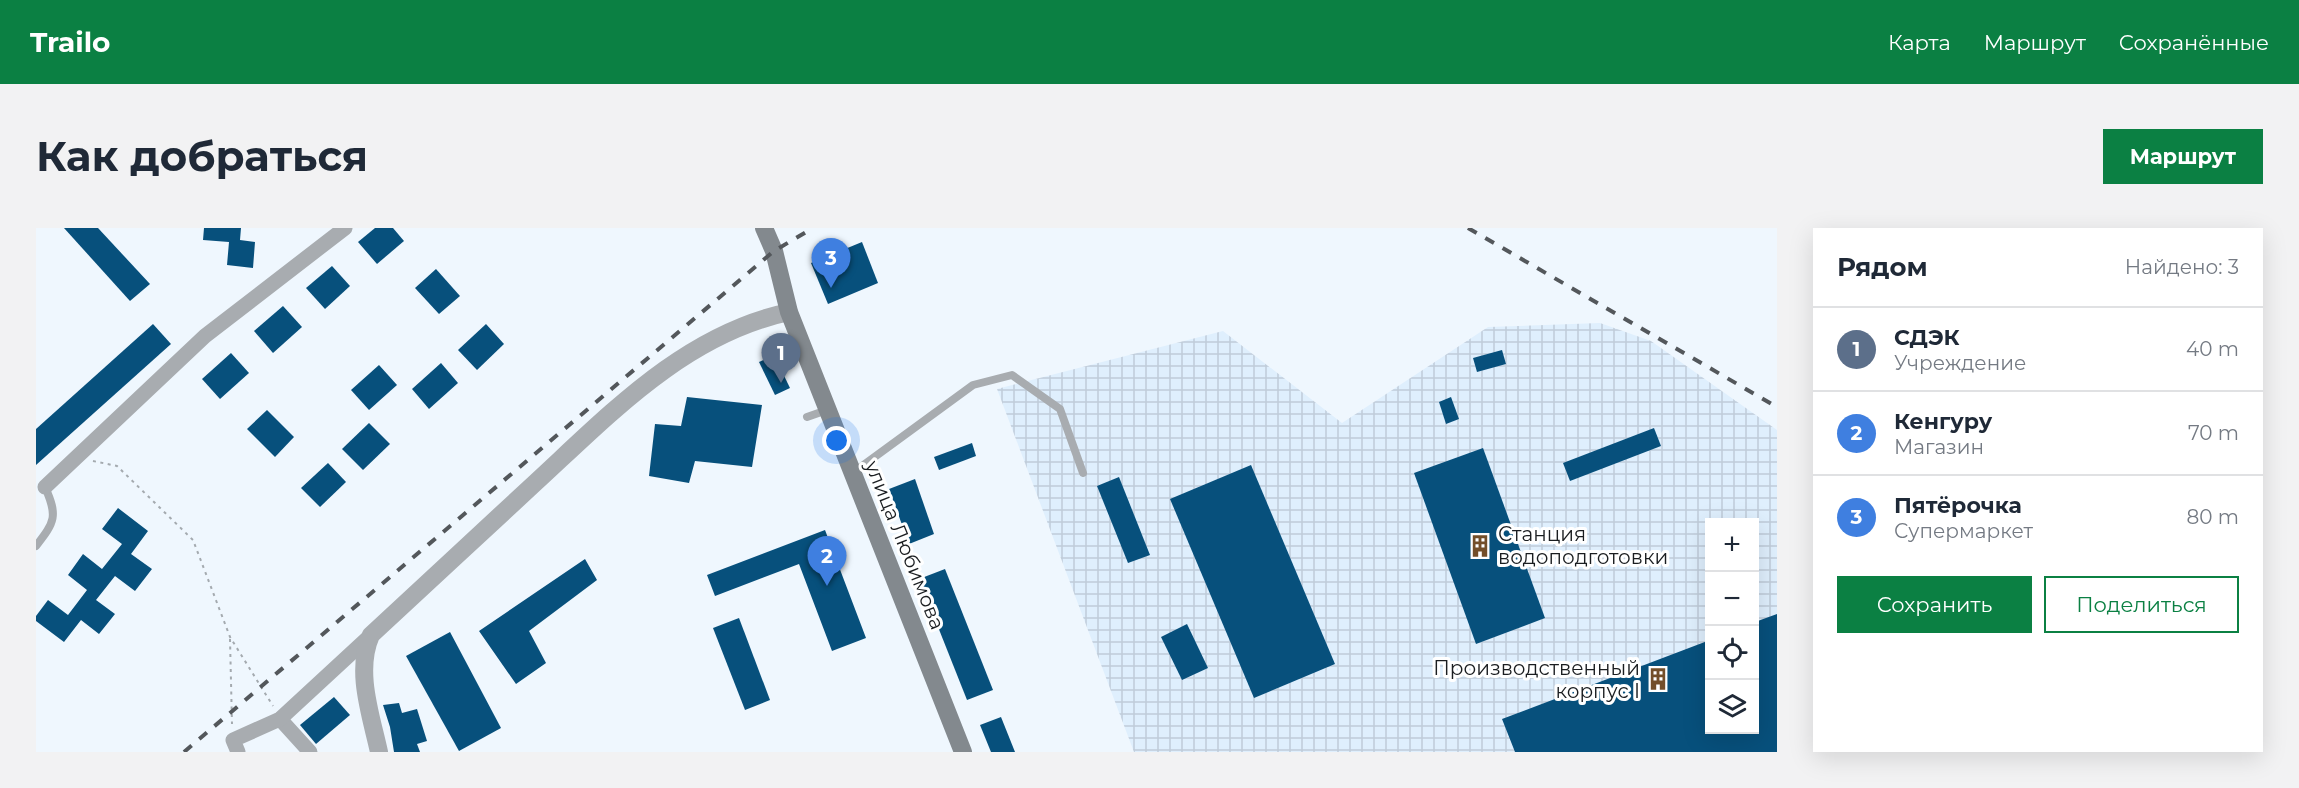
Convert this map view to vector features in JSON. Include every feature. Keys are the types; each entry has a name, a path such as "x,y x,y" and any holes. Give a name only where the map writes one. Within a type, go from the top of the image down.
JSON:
{"main road":[{"name":"улица Любимова","path":"764,228 774,251 789,312 963,752"}],"street":[{"path":"45,487 205,336 345,228"},
{"path":"236,746 280,719 650,380 712,339 762,319 789,312"},
{"path":"371,635 366,645 364,680 379,752"},
{"path":"280,719 309,752"}],"lane":[{"path":"852,473 973,386 1012,375 1060,409 1083,473"},
{"path":"807,417 827,410"},
{"path":"36,546 51,527 55,509 45,487"}],"path":[{"path":"76,458 117,466 194,540 230,637 280,719"},
{"path":"230,637 236,746"}],"shaded area":[{"path":"1600,323 1651,341 1777,430 1777,752 1134,752 997,389 1223,331 1342,423 1488,327"}],"building":[{"path":"64,228 98,228 150,284 130,301"},
{"path":"204,228 241,228 240,240 255,242 253,268 227,265 229,242 203,240"},
{"path":"375,228 393,228 404,241 377,264 358,242"},
{"path":"862,242 878,283 828,304 811,263"},
{"path":"332,266 350,286 325,309 306,288"},
{"path":"436,269 460,296 439,314 415,288"},
{"path":"283,306 302,327 273,353 254,331"},
{"path":"153,324 171,344 36,465 36,429"},
{"path":"486,324 504,344 477,370 458,350"},
{"path":"1502,350 1506,364 1477,372 1473,358"},
{"path":"231,353 249,373 220,399 202,379"},
{"path":"774,355 790,388 775,395 759,362"},
{"path":"441,363 458,383 429,409 412,389"},
{"path":"379,365 397,385 369,410 351,390"},
{"path":"687,397 762,405 752,467 695,461 689,483 649,476 655,424 681,426"},
{"path":"1451,397 1459,419 1446,424 1439,402"},
{"path":"267,410 294,437 275,457 247,429"},
{"path":"369,423 390,444 363,470 342,449"},
{"path":"1654,428 1661,446 1570,481 1563,463"},
{"path":"972,443 976,456 939,470 934,457"},
{"name":"Станция водоподготовки","path":"1483,448 1545,618 1476,644 1414,473"},
{"path":"328,463 346,482 320,507 301,488"},
{"path":"1251,465 1335,664 1254,698 1170,499"},
{"path":"1119,477 1150,555 1128,563 1097,486"},
{"path":"915,479 934,534 909,544 889,489"},
{"path":"118,508 148,531 131,554 152,569 135,591 115,576 96,600 115,614 99,634 81,620 64,642 36,621 36,616 48,600 68,615 87,590 68,575 83,554 102,569 122,544 102,529"},
{"path":"825,530 866,638 832,651 799,564 715,596 707,575"},
{"path":"585,559 597,580 529,631 546,663 516,684 479,631"},
{"path":"945,569 993,690 967,700 919,579"},
{"name":"Производственный корпус I","path":"1777,614 1777,752 1515,752 1502,719 1705,642 1705,734 1759,734 1759,621"},
{"path":"739,618 770,700 745,710 713,628"},
{"path":"1187,624 1208,668 1182,680 1161,637"},
{"path":"450,632 501,728 459,751 406,656"},
{"path":"334,697 350,715 316,744 300,725"},
{"path":"399,703 402,713 417,709 427,741 417,744 420,752 394,752 390,727 383,705"},
{"path":"1001,717 1015,752 991,752 980,725"}],"railway":[{"path":"184,752 774,251 813,228"},
{"path":"1468,228 1777,407"}],"place":[{"name":"Пятёрочка","path":"831,288"},
{"name":"СДЭК","path":"781,383"},
{"name":"Станция водоподготовки","path":"1480,546"},
{"name":"Кенгуру","path":"827,586"},
{"name":"Производственный корпус I","path":"1658,679"}]}
